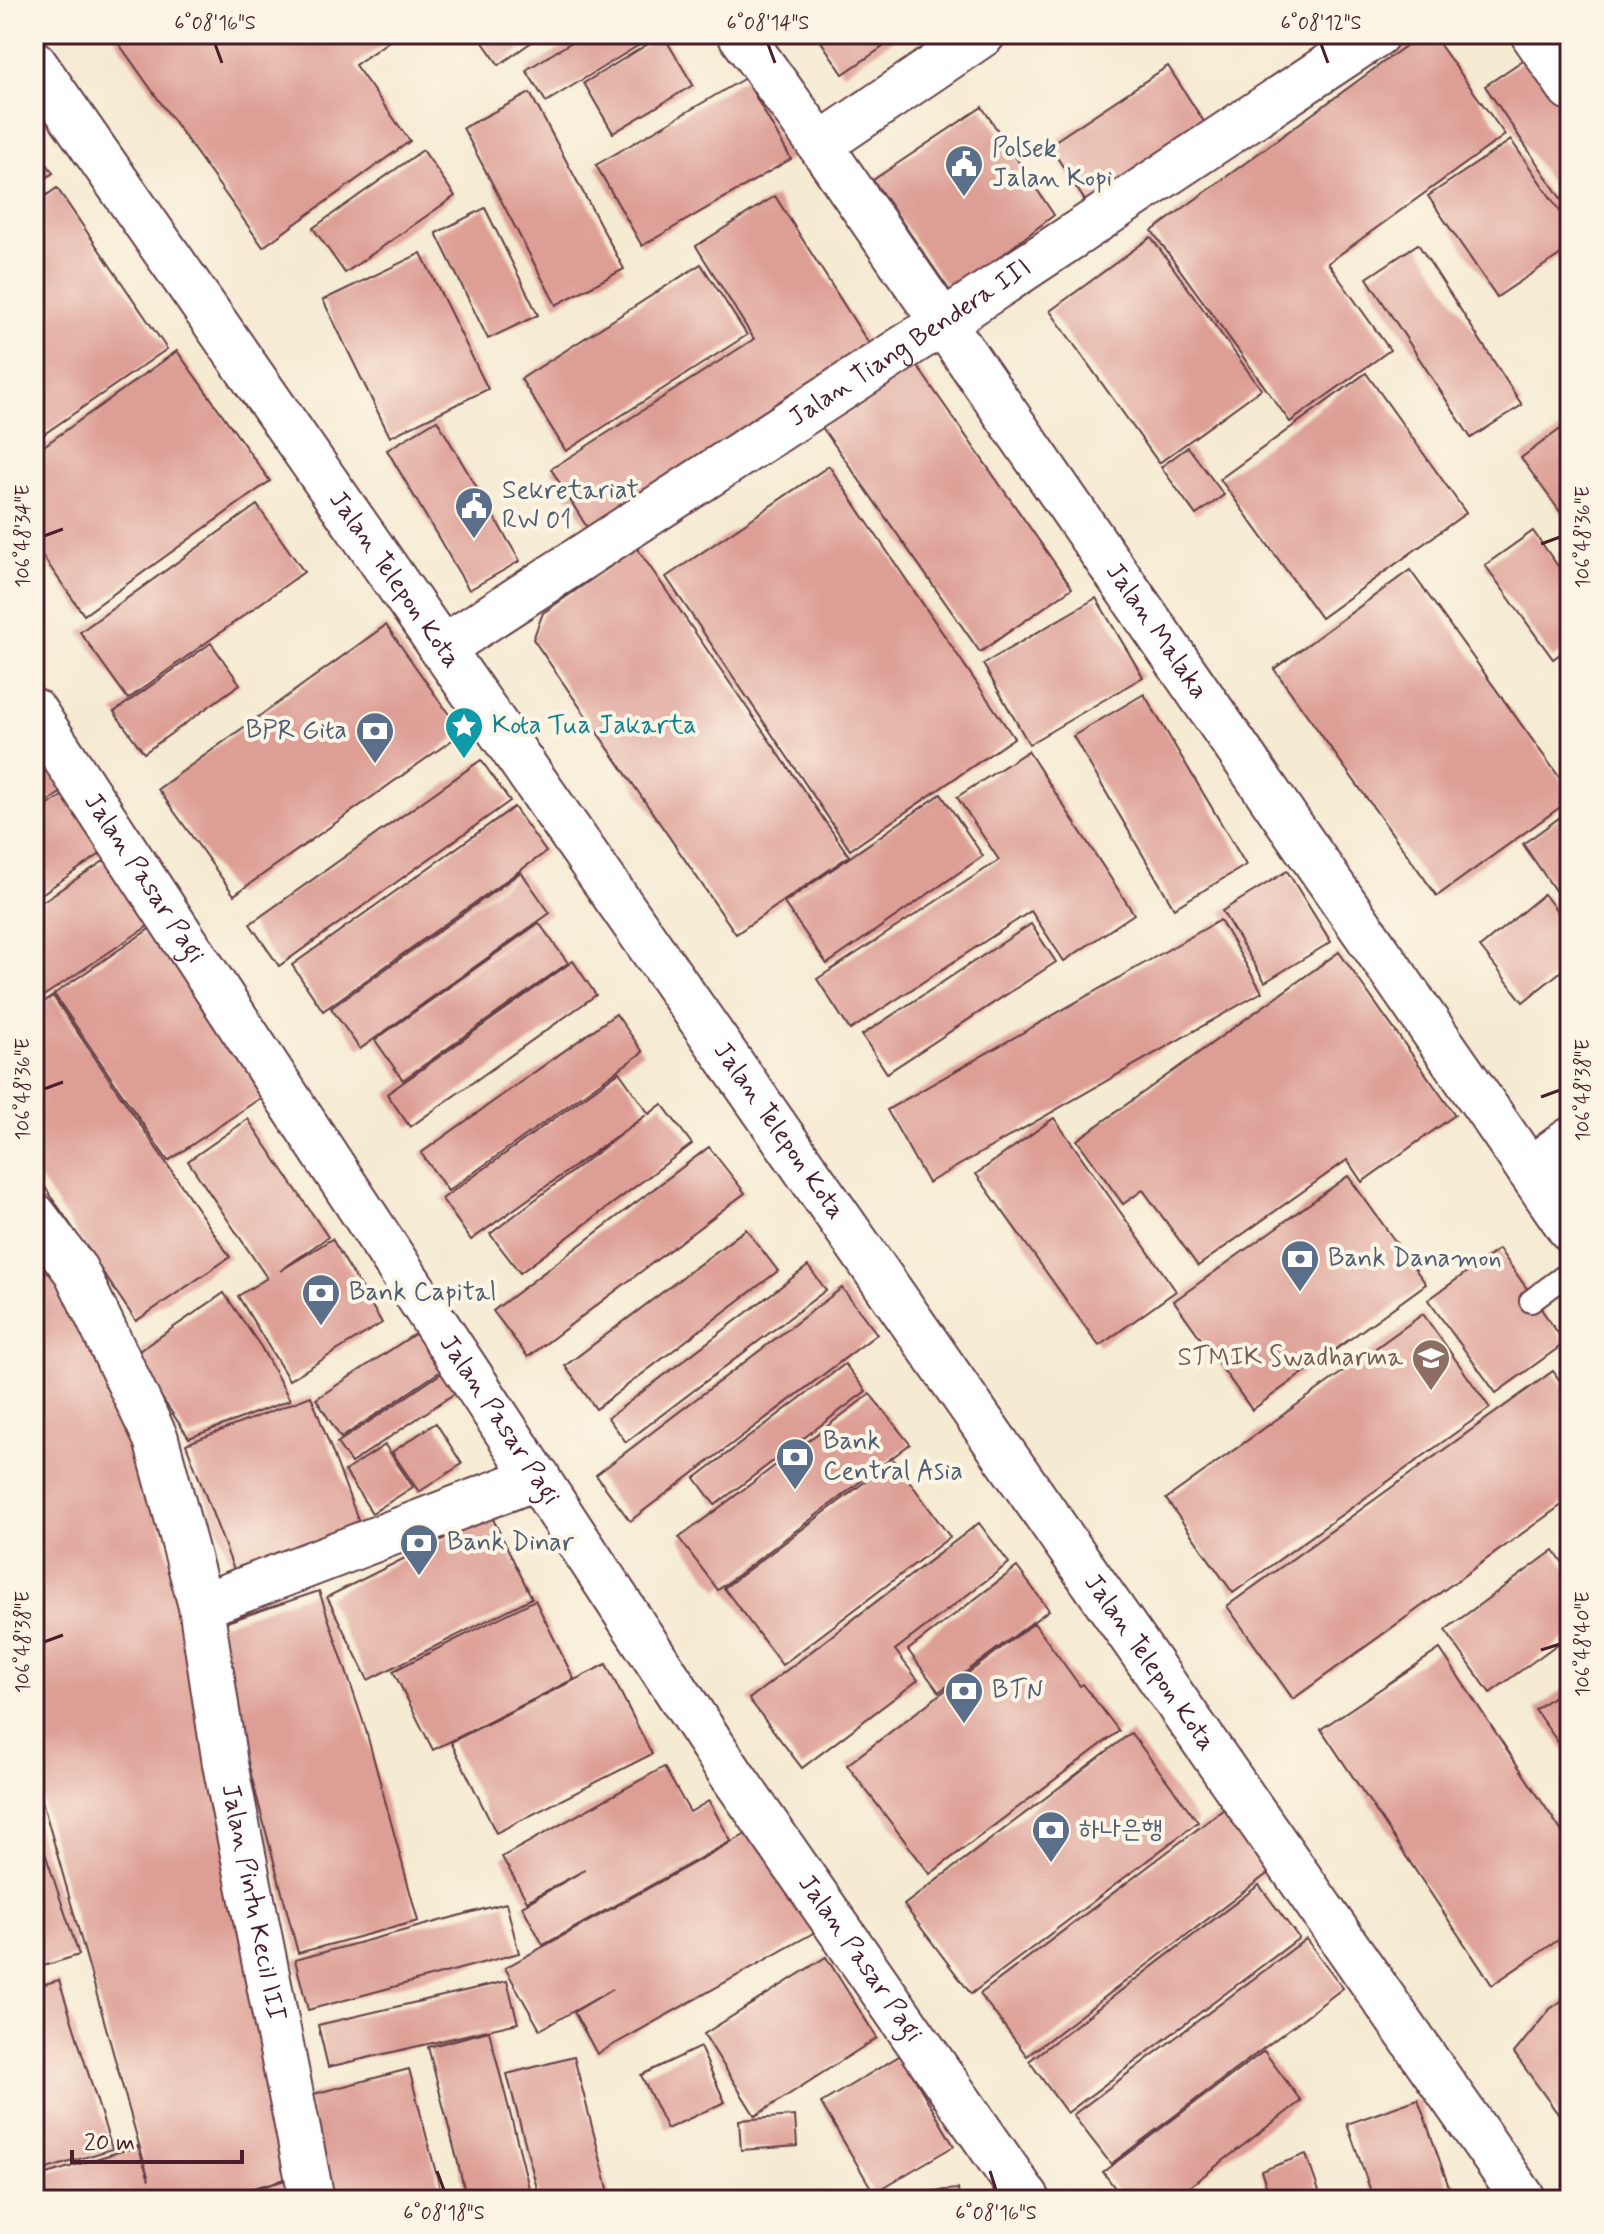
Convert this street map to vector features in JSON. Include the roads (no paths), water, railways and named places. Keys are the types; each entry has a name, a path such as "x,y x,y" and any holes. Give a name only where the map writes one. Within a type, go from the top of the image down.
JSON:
{"street":[{"name":"Jalan Malaka","path":"740,34 1570,1229"},
{"path":"820,145 983,34"},
{"name":"Jalan Tiang Bendera III","path":"441,649 942,323 1377,34"},
{"path":"1533,34 1570,88"},
{"name":"Jalan Telepon Kota","path":"34,63 1524,2200"},
{"name":"Jalan Pasar Pagi","path":"34,711 732,1775 1028,2200"},
{"path":"1529,1170 1570,1140"},
{"name":"Jalan Pintu Kecil III","path":"34,1215 76,1271 156,1439 201,1606 225,1764 312,2200"},
{"path":"201,1606 538,1477"}],"lane":[{"path":"1531,1301 1570,1272"}],"place":[{"name":"Polsek Jalan Kopi","path":"964,198"},
{"name":"Sekretariat RW 01","path":"474,540"},
{"name":"Kota Tua Jakarta","path":"464,760"},
{"name":"BPR Gita","path":"375,765"},
{"name":"Bank Danamon","path":"1300,1293"},
{"name":"Bank Capital","path":"321,1327"},
{"name":"STMIK Swadharma","path":"1431,1392"},
{"name":"Bank Central Asia","path":"795,1491"},
{"name":"Bank Dinar","path":"419,1577"},
{"name":"BTN","path":"964,1725"},
{"name":"하나은행","path":"1051,1864"}]}
